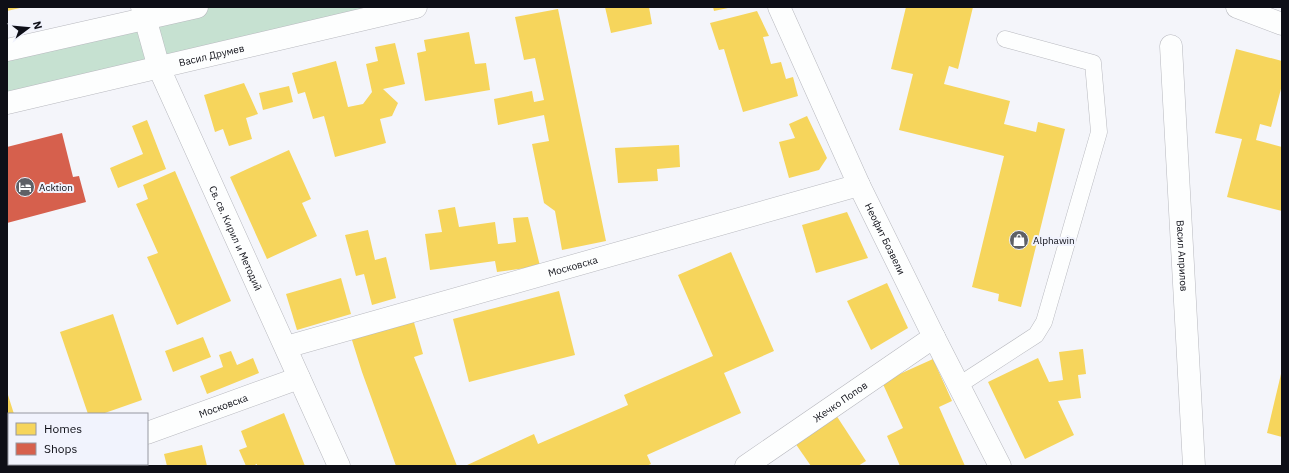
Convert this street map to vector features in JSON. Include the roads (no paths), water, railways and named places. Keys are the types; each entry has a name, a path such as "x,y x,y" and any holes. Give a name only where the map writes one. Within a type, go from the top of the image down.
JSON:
{"street":[{"path":"7,50 143,13 197,7"},
{"name":"Васил Друмев","path":"7,103 416,7"},
{"name":"Неофит Бозвели","path":"779,7 859,185 1000,466"},
{"path":"1236,7 1282,24"},
{"name":"Св. св. Кирил и Методий","path":"143,13 159,68 339,466"},
{"name":"Васил Априлов","path":"1171,46 1194,466"},
{"name":"Московска","path":"286,347 859,185"},
{"name":"Жечко Попов","path":"746,466 934,337"},
{"name":"Московска","path":"148,433 299,378"}],"lane":[{"path":"959,385 1036,334 1044,322 1099,132 1093,63 1005,40"}],"place":[{"name":"Acktion","path":"25,187"},
{"name":"Alphawin","path":"1019,240"}]}
